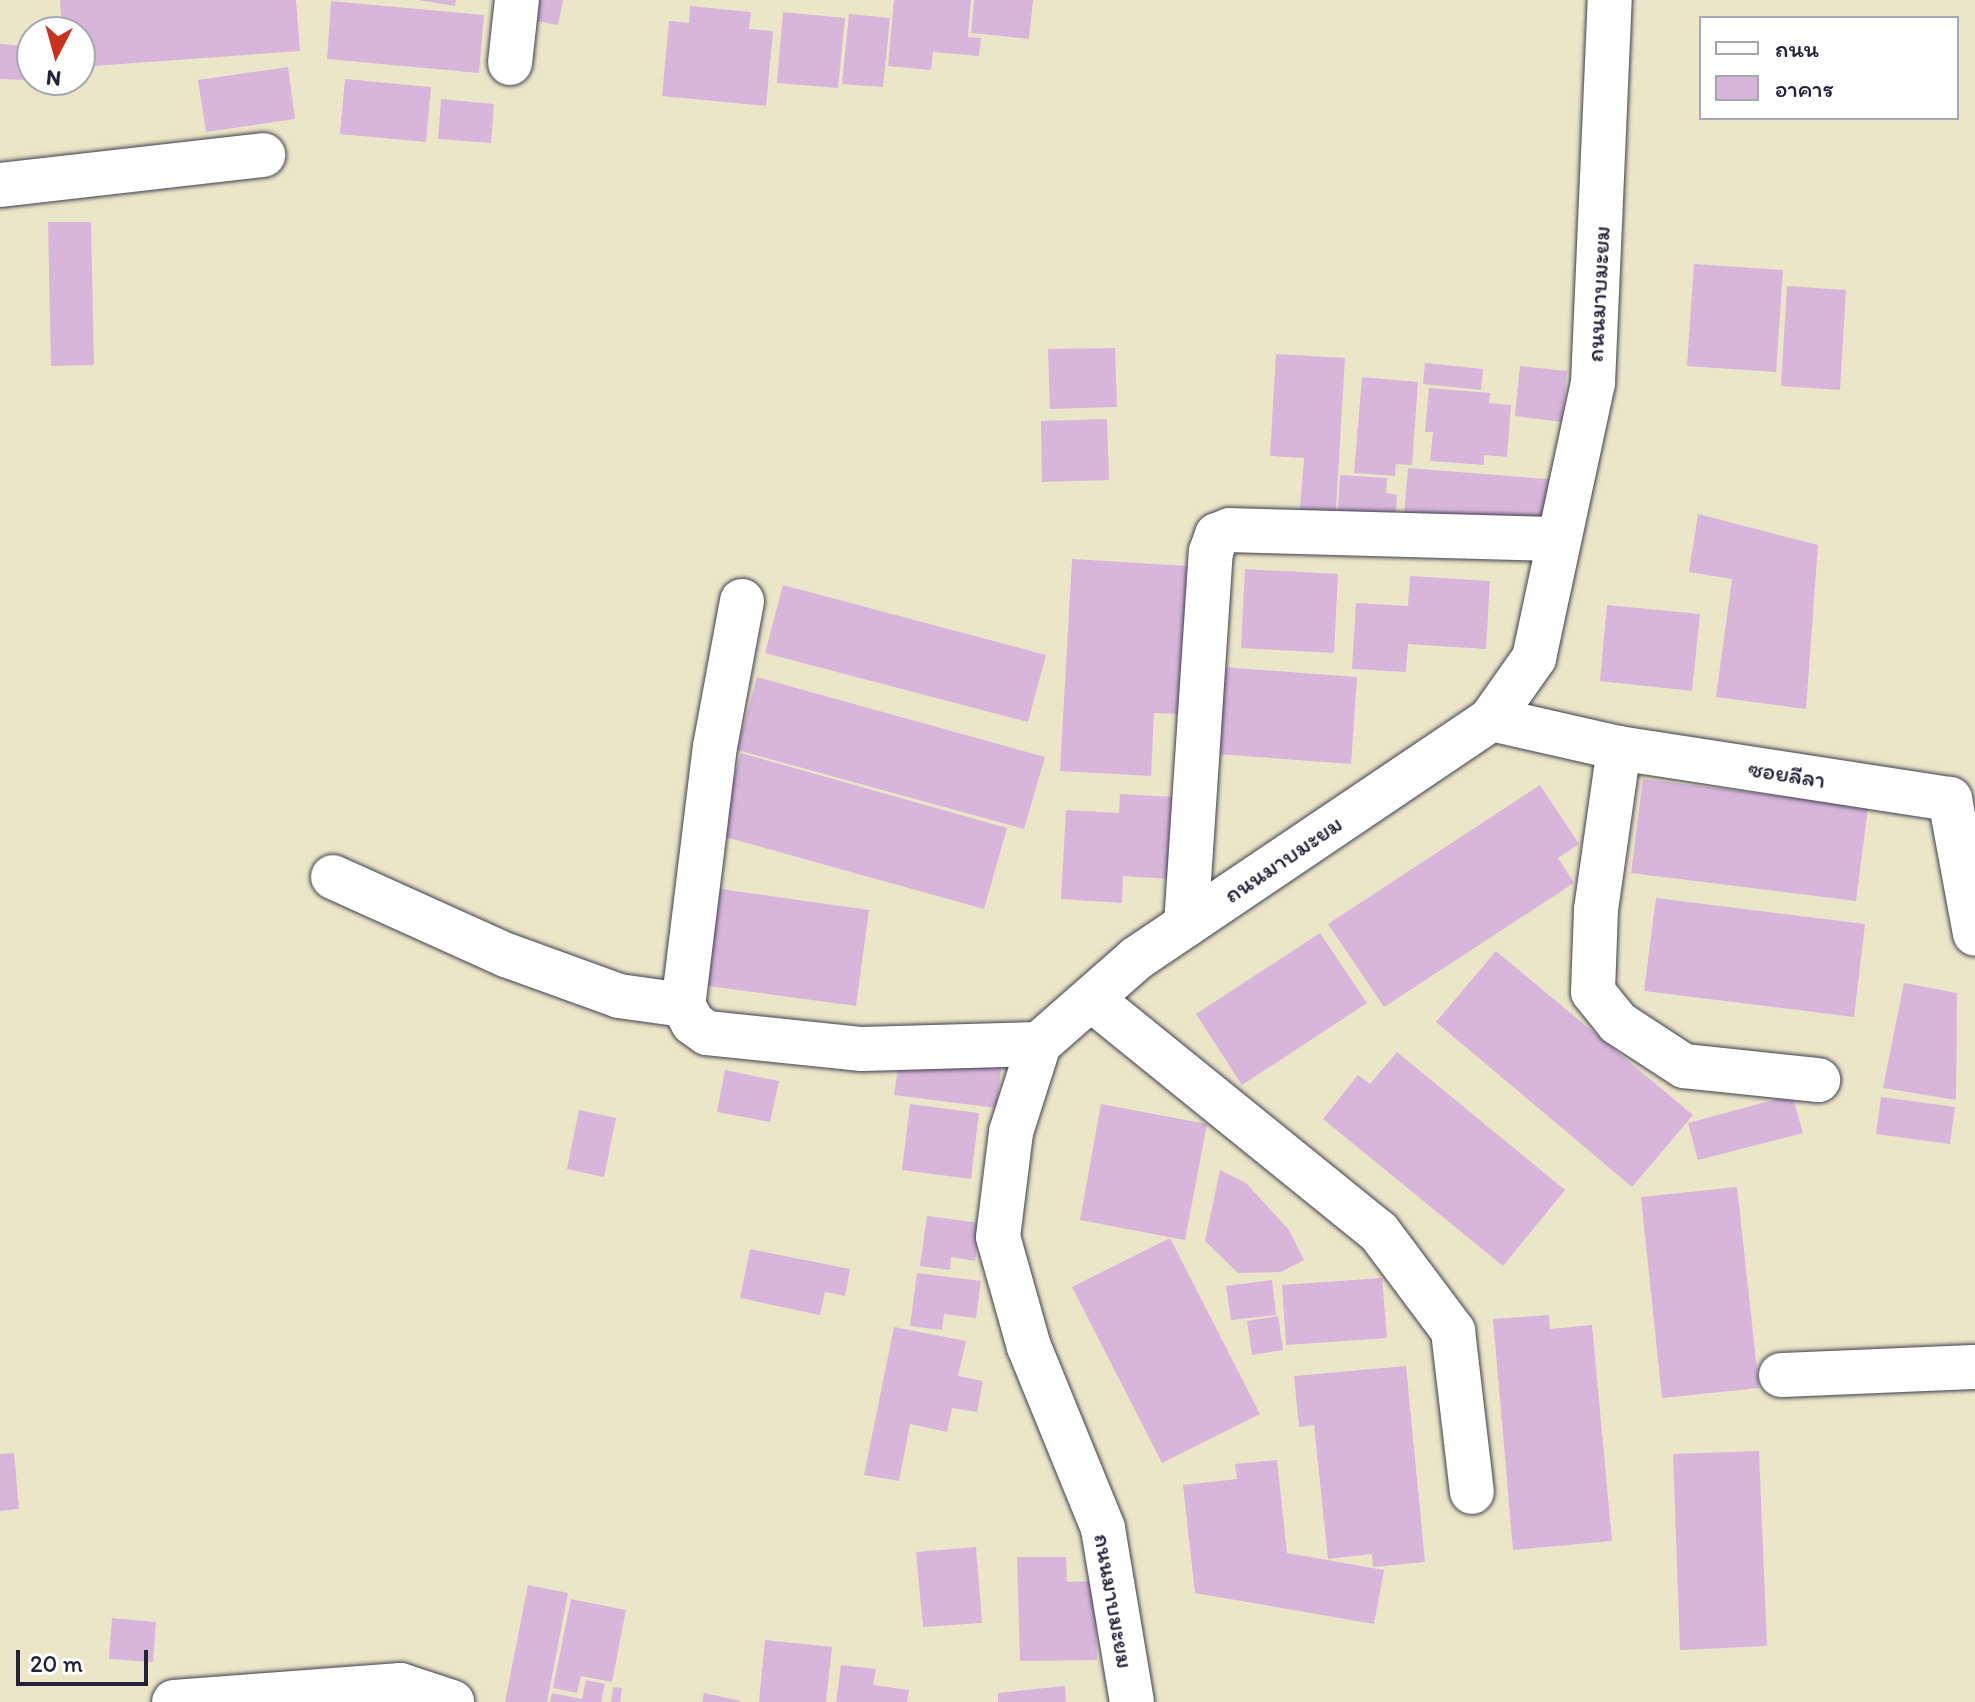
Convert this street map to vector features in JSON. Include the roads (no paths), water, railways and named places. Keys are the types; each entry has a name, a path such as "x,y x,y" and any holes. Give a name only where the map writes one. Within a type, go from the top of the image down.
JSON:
{"street":[{"path":"510,63 517,0"},
{"name":"ถนนมาบมะยม","path":"1132,1702 1103,1528 1029,1347 998,1237 1011,1132 1039,1044 1186,925 1491,719 1534,658 1593,383 1610,0"},
{"path":"0,185 263,155"},
{"path":"1186,925 1211,552 1217,535 1230,530 1559,539"},
{"path":"742,601 715,746 683,1005 693,1023 707,1033 862,1049 1039,1044"},
{"name":"ซอยลีลา","path":"1491,719 1619,748 1962,789 1975,934"},
{"path":"1619,748 1596,910 1593,992 1618,1023 1684,1066 1818,1080"},
{"path":"333,877 506,955 605,991 683,1005"},
{"path":"1091,999 1379,1232 1453,1331 1472,1492"},
{"path":"1781,1375 1975,1367"},
{"path":"174,1702 400,1685 452,1702"}]}
